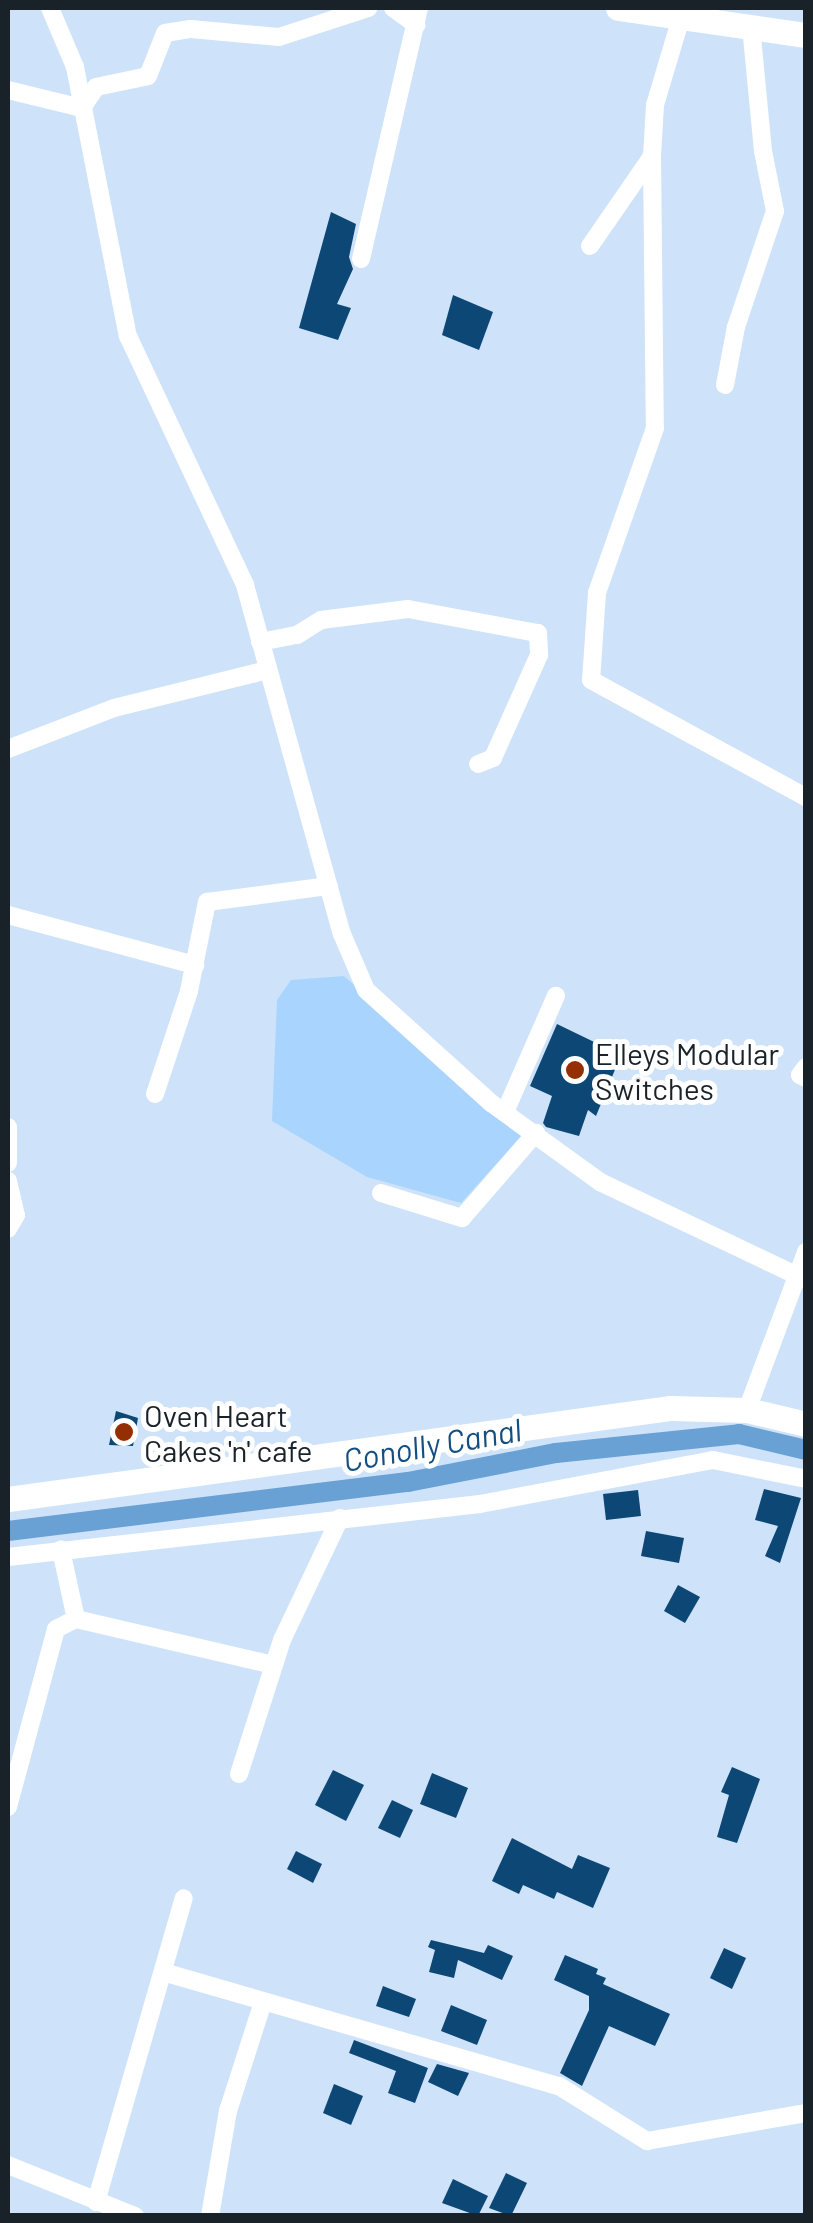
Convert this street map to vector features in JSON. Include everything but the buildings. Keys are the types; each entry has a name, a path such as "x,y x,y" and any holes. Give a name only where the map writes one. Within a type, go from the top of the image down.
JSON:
{"main road":[{"path":"618,8 681,18 720,14 751,27 806,36"},
{"path":"8,1499 671,1408 747,1410 806,1424"}],"street":[{"path":"50,8 74,67 128,336 239,571 342,934 366,990 505,1112 600,1182 801,1278"},
{"path":"82,108 96,86 148,76 165,34 191,29 278,37 368,8"},
{"path":"361,259 417,16 393,8"},
{"path":"681,18 655,105 655,428 597,593 591,680 806,797"},
{"path":"724,385 736,328 775,211 763,151 751,27"},
{"path":"8,90 82,108"},
{"path":"590,246 652,156"},
{"path":"260,642 297,636 321,620 408,609 538,633 539,656 493,758 478,764"},
{"path":"8,749 114,708 268,670"},
{"path":"155,1094 194,965 206,902 329,886"},
{"path":"9,922 194,965"},
{"path":"505,1112 556,996"},
{"path":"806,1067 800,1075 806,1078"},
{"path":"8,1127 8,1163"},
{"path":"381,1193 462,1218 536,1132"},
{"path":"8,1181 16,1215 8,1229"},
{"path":"747,1410 801,1278 806,1252"},
{"path":"8,1557 480,1504 713,1460 806,1479"},
{"path":"239,1774 274,1665 340,1518"},
{"path":"61,1550 76,1620"},
{"path":"8,1807 56,1629 76,1620 274,1665"},
{"path":"96,2202 184,1898"},
{"path":"162,1972 559,2086 647,2141 806,2113"},
{"path":"210,2216 228,2111 263,2002"},
{"path":"8,2165 132,2215"}],"shaded area":[{"path":"344,976 523,1134 461,1203 367,1177 272,1121 277,1000 291,980"}],"waterway":[{"name":"Conolly Canal","path":"8,1531 408,1482 556,1453 739,1434 806,1450"}],"place":[{"name":"Elleys Modular Switches","path":"575,1070"},
{"name":"Oven Heart Cakes 'n' cafe","path":"124,1432"}]}
